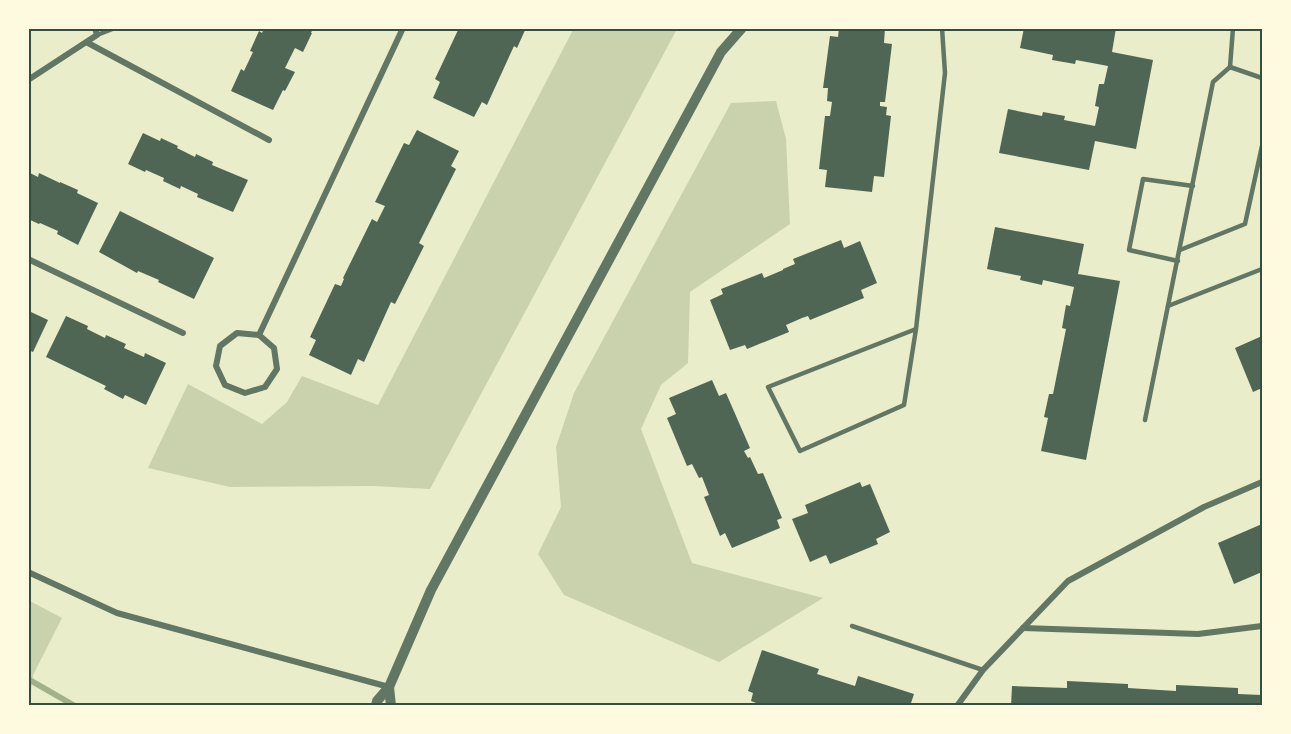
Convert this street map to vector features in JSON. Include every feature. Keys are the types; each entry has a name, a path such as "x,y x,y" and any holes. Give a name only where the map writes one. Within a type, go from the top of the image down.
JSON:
{"street":[{"path":"260,335 403,28"},
{"path":"375,705 389,687 431,590 721,52 742,28"},
{"path":"28,80 88,43 96,32"},
{"path":"88,43 269,140"},
{"path":"28,259 183,333"},
{"path":"237,333 260,335 274,348 277,369 266,387 245,393 225,385 216,366 220,346 237,333"},
{"path":"957,705 983,670 1068,581 1204,507 1263,482"},
{"path":"28,572 117,613 389,687"},
{"path":"1023,628 1198,634 1263,626"},
{"path":"389,687 391,705"}],"lane":[{"path":"96,32 116,28"},
{"path":"916,329 768,387 800,451 904,405 916,329 945,73 942,28"},
{"path":"1145,420 1213,82 1230,67 1233,28"},
{"path":"1230,67 1263,78"},
{"path":"1180,250 1245,224 1263,146"},
{"path":"1178,261 1129,250 1143,179 1193,186"},
{"path":"1168,306 1263,268"},
{"path":"852,626 983,670"}],"green space":[{"path":"574,28 677,29 430,489 374,486 230,487 148,468 188,384 262,424 287,402 302,376 378,405"},
{"path":"776,101 786,139 790,224 690,292 688,363 661,385 641,429 692,563 823,598 719,662 564,595 538,554 561,507 556,447 574,393 731,103"},
{"path":"28,600 62,618 33,675 29,706"}],"building":[{"path":"264,28 313,28 303,52 295,48 285,68 295,72 273,110 231,91 241,69 244,71 253,52 250,51 259,31 262,33"},
{"path":"459,28 526,28 517,48 514,46 487,105 482,102 474,117 433,98 440,82 435,79"},
{"path":"839,28 885,28 884,43 892,44 885,102 880,102 880,106 887,107 886,115 891,116 884,177 874,176 872,192 825,187 827,170 819,169 825,116 830,116 832,102 827,101 828,88 823,88 830,36 838,37"},
{"path":"1024,28 1116,28 1112,52 1153,60 1136,149 1095,141 1089,170 999,153 1008,109 1042,116 1043,112 1065,116 1064,120 1095,126 1099,107 1095,106 1099,84 1104,84 1108,66 1076,60 1075,64 1052,60 1053,55 1020,48"},
{"path":"417,130 459,151 451,166 456,169 419,243 424,246 395,304 391,302 364,362 358,359 351,375 309,355 316,340 310,337 335,284 341,286 372,219 377,222 385,206 375,202 404,143 409,145"},
{"path":"143,133 160,141 161,138 195,157 196,154 213,162 212,165 248,180 233,212 197,197 198,194 181,186 180,189 163,181 164,178 128,164"},
{"path":"28,172 38,177 39,173 60,182 98,203 78,245 57,234 58,231 28,219"},
{"path":"120,211 214,258 194,299 158,282 159,280 138,271 137,273 99,252"},
{"path":"995,227 1084,244 1078,274 1120,281 1086,460 1041,451 1048,418 1044,417 1049,394 1053,394 1066,329 1062,328 1066,305 1070,306 1074,287 1043,280 1042,285 1020,280 1021,276 987,269"},
{"path":"841,240 844,248 860,241 877,283 861,290 864,298 810,320 808,316 802,318 786,325 789,332 747,349 745,345 730,350 710,300 723,294 721,289 762,273 764,278 795,264 793,259"},
{"path":"31,312 48,320 33,352 28,350 28,313"},
{"path":"66,316 88,326 87,329 105,338 106,335 126,344 124,348 144,357 145,353 166,363 146,405 125,395 123,399 104,389 106,386 46,357"},
{"path":"1262,336 1262,388 1253,392 1235,348"},
{"path":"712,380 719,396 726,393 750,448 744,451 748,458 750,457 758,474 763,473 782,518 777,520 780,528 732,548 725,533 720,536 704,497 709,495 702,477 699,478 692,464 687,466 667,418 676,414 669,398"},
{"path":"860,482 862,487 870,484 890,532 876,539 878,544 830,564 826,555 810,562 792,519 808,513 805,505"},
{"path":"1262,524 1262,572 1234,584 1218,543"},
{"path":"762,650 819,669 817,674 855,686 858,676 914,694 910,706 764,706 751,701 753,693 748,691"},
{"path":"1067,681 1128,684 1128,688 1176,691 1176,685 1238,688 1238,694 1262,695 1262,706 1011,706 1012,686 1067,688"}],"waterway":[{"path":"28,679 75,706"}]}
